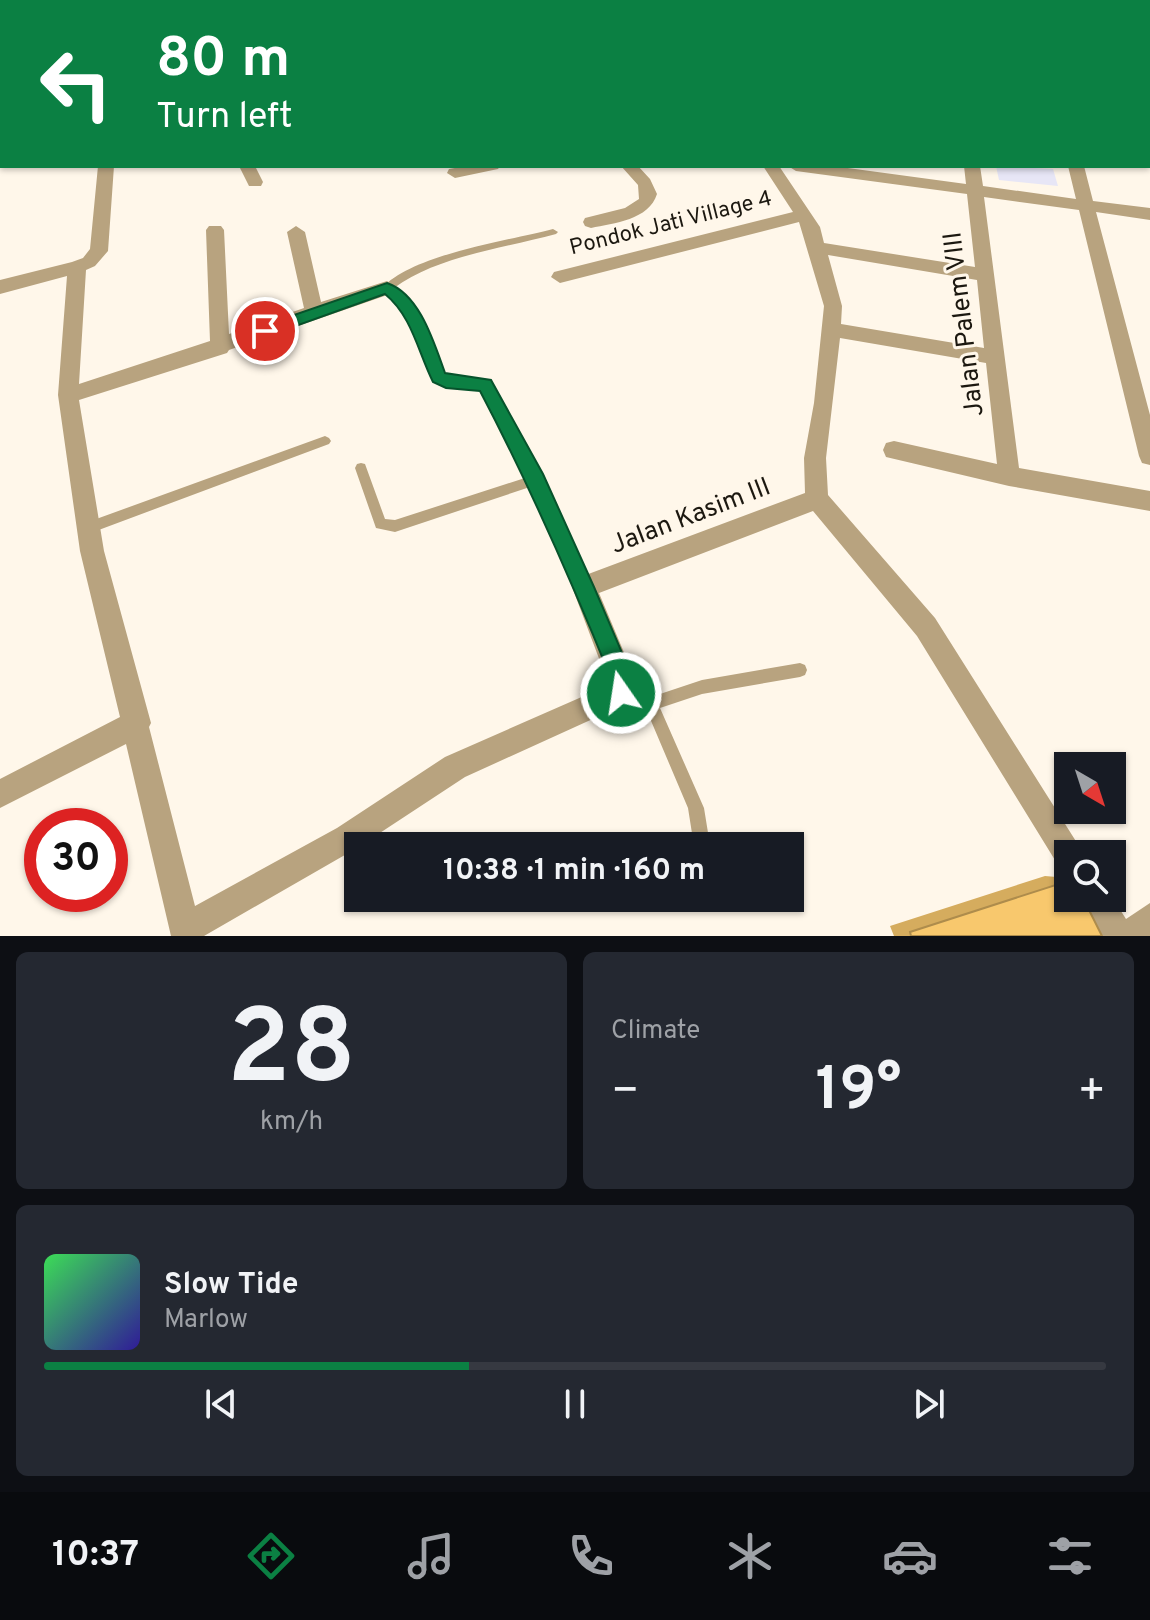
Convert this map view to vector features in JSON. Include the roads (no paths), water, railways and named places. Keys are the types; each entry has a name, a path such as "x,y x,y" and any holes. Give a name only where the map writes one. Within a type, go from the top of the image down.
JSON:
{"street":[{"path":"0,287 77,267 89,262 99,251 106,168"},
{"path":"248,168 255,182"},
{"path":"455,173 481,168"},
{"path":"591,222 646,204 649,195 647,186 631,168"},
{"path":"772,168 819,248 833,306 833,330 815,458 817,499 926,627 1060,840"},
{"path":"809,168 976,193 1150,214"},
{"name":"Jalan Palem VIII","path":"972,168 1009,476"},
{"path":"1077,168 1150,456"},
{"name":"Pondok Jati Village 4","path":"560,277 799,217"},
{"path":"215,230 220,348"},
{"path":"296,232 314,311"},
{"path":"819,248 985,275"},
{"path":"77,267 68,395 88,528 187,932 347,838 455,767 621,693 623,681 584,587"},
{"path":"68,395 220,348 314,311 387,288"},
{"path":"833,330 995,357"},
{"path":"894,450 1009,476 1150,501"},
{"name":"Jalan Kasim III","path":"584,587 817,499"},
{"path":"0,794 137,723"},
{"path":"1103,912 1118,936"},
{"path":"1130,936 1150,919"}],"lane":[{"path":"553,232 454,258 396,279 387,288 400,298 422,333 438,377 446,381 478,382 492,393 536,480 584,587"},
{"path":"88,528 325,441"},
{"path":"361,468 380,524 395,526 536,480"},
{"path":"621,693 651,704 702,687 800,670"},
{"path":"651,704 696,808 700,832"}]}
